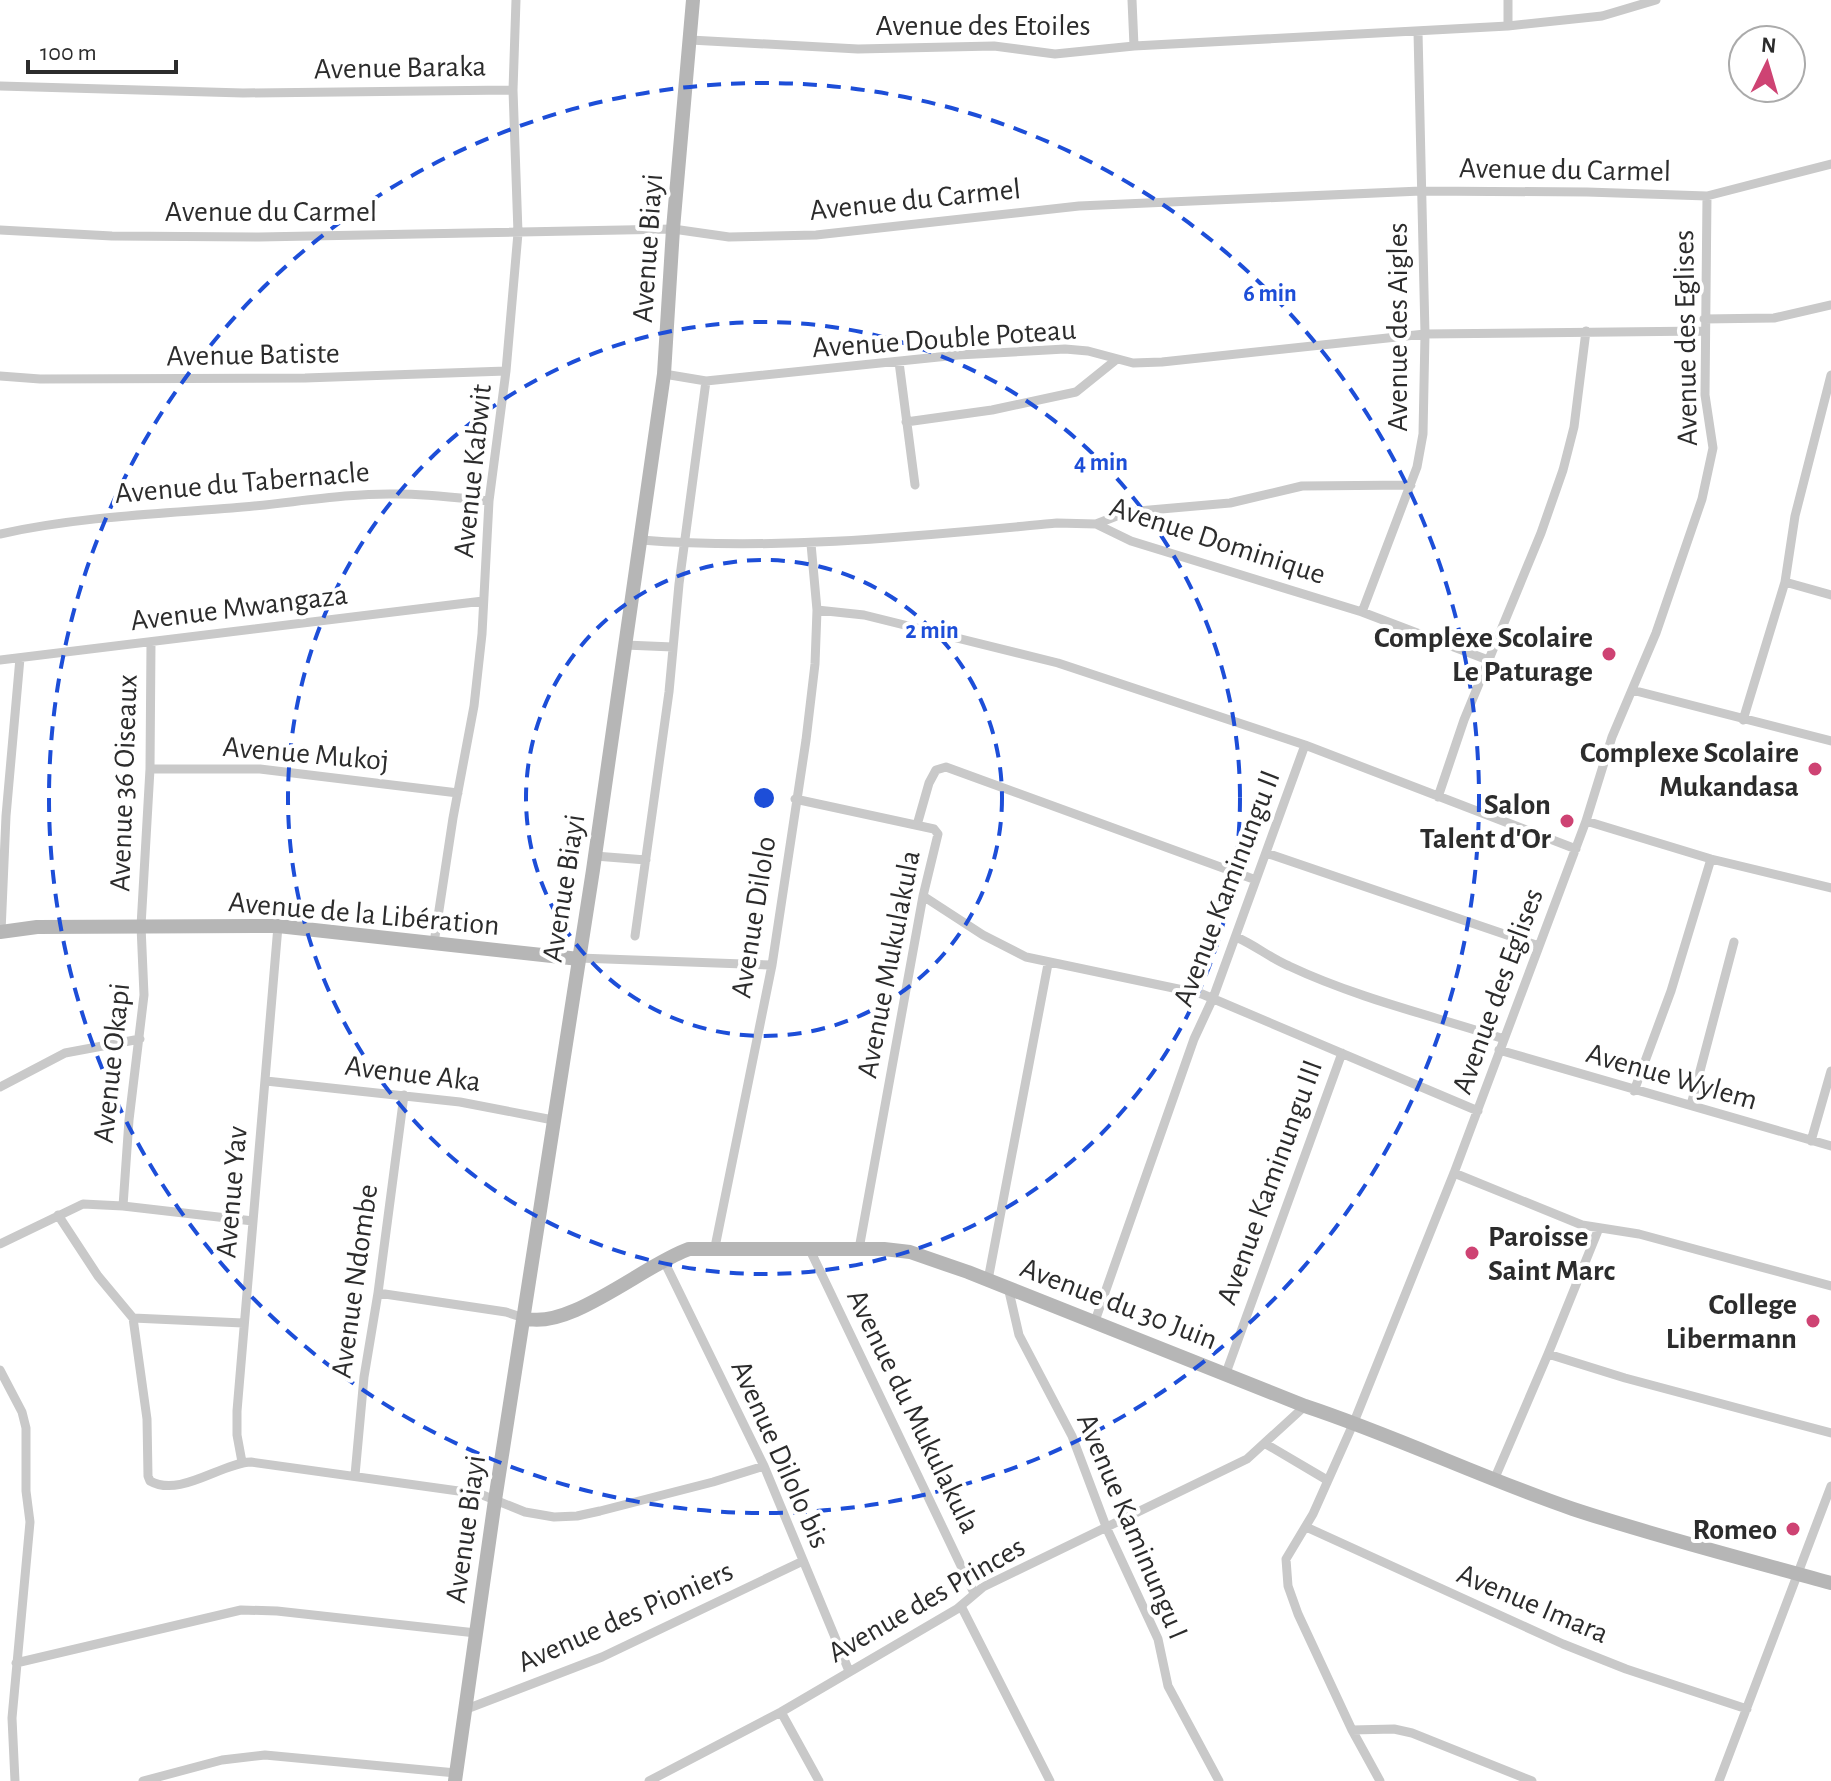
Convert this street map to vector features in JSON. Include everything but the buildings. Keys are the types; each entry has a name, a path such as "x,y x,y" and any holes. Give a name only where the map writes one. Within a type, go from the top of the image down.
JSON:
{"street":[{"name":"Avenue Kabwit","path":"434,943 474,706 489,501 506,371 518,233 513,90 516,0"},
{"name":"Avenue Biayi","path":"455,1777 595,856 664,374 693,0"},
{"path":"1132,0 1134,46"},
{"path":"1508,0 1508,26"},
{"name":"Avenue des Etoiles","path":"690,40 858,49 994,46 1055,54 1134,46 1508,26 1602,16 1656,0"},
{"name":"Avenue des Aigles","path":"1362,612 1411,485 1421,453 1423,434 1425,334 1418,32"},
{"name":"Avenue Baraka","path":"0,86 243,93 513,90"},
{"name":"Avenue du Carmel","path":"0,230 200,237 673,229 729,237 816,235 1079,206 1421,191 1707,196 1831,164"},
{"name":"Avenue des Eglises","path":"1380,1781 1314,1652 1288,1586 1286,1559 1306,1527 1354,1422 1454,1173 1576,849 1607,751 1664,611 1711,464 1713,439 1705,395 1704,331 1707,196"},
{"path":"1704,319 1774,318 1831,305"},
{"path":"1438,797 1464,720 1563,470 1574,427 1586,331"},
{"name":"Avenue Double Poteau","path":"664,374 706,381 958,355 1065,349 1088,351 1133,363 1425,334 1704,331"},
{"path":"906,422 992,410 1076,392 1117,359"},
{"path":"899,362 915,485"},
{"name":"Avenue Batiste","path":"0,376 40,379 305,378 506,371"},
{"path":"1743,720 1785,582 1795,516 1831,375"},
{"path":"635,936 706,381"},
{"path":"1096,524 1127,512 1230,503 1302,486 1411,485"},
{"name":"Avenue du Tabernacle","path":"0,534 141,513 287,504 374,494 398,493 489,501"},
{"name":"Avenue Dominique","path":"641,540 684,544 811,544 1057,523 1096,524 1131,541 1362,612 1488,660"},
{"name":"Avenue Dilolo","path":"715,1247 772,965 812,689 817,610 811,544"},
{"path":"1785,582 1831,595"},
{"name":"Avenue Mwangaza","path":"0,660 483,601"},
{"path":"817,610 864,615 1066,666 1305,745"},
{"name":"Avenue 36 Oiseaux","path":"141,926 150,769 151,643"},
{"path":"625,645 673,647"},
{"path":"0,932 3,817 20,658"},
{"path":"1632,690 1831,741"},
{"name":"Avenue Kaminungu II","path":"1095,1321 1194,1039 1213,998 1305,745 1576,849"},
{"path":"917,825 929,783 936,770 946,767 1256,880"},
{"name":"Avenue Mukoj","path":"150,769 260,769 458,793"},
{"name":"Avenue Mukulakula","path":"795,799 934,829 938,834 923,896 859,1249"},
{"path":"1586,821 1711,859 1831,888"},
{"path":"1266,853 1539,946"},
{"path":"595,856 646,860"},
{"path":"1634,1091 1671,991 1711,859"},
{"path":"923,896 1013,952 1048,964 1191,991 1213,998 1478,1111"},
{"name":"Avenue Okapi","path":"123,1206 129,1120 140,1039 144,975 141,926"},
{"name":"Avenue de la Libération","path":"0,932 37,927 278,926 579,959"},
{"name":"Avenue Yav","path":"242,1462 237,1422 243,1323 278,926"},
{"path":"1236,937 1288,966 1323,980 1504,1039"},
{"path":"1691,1105 1734,942"},
{"path":"579,959 772,965"},
{"path":"988,1280 1048,964"},
{"path":"0,1087 65,1053 140,1039"},
{"name":"Avenue Wylem","path":"1499,1050 1831,1146"},
{"name":"Avenue Kaminungu III","path":"1226,1373 1342,1053"},
{"path":"1811,1141 1831,1071"},
{"name":"Avenue Aka","path":"266,1081 482,1105 553,1120"},
{"name":"Avenue Ndombe","path":"355,1475 364,1377 404,1095"},
{"path":"1454,1173 1567,1220 1667,1241 1831,1286"},
{"path":"0,1244 83,1204 253,1221"},
{"path":"58,1215 98,1276 133,1318 145,1404 150,1481 165,1485 189,1481 242,1462 480,1494 535,1515 577,1516 764,1466"},
{"path":"1494,1480 1599,1228"},
{"name":"Avenue du 30 Juin","path":"378,1293 506,1312 540,1321 569,1313 663,1259 689,1249 910,1252 1008,1287 1305,1406 1354,1422 1494,1480 1622,1524 1831,1583"},
{"name":"Avenue du Mukulakula","path":"810,1250 974,1593"},
{"name":"Avenue Dilolo bis","path":"663,1259 764,1466 849,1671"},
{"name":"Avenue Kaminungu I","path":"1008,1287 1019,1335 1072,1436 1107,1529 1158,1639 1168,1686 1219,1781"},
{"path":"133,1318 243,1323"},
{"path":"1548,1354 1625,1378 1831,1433"},
{"path":"0,1370 22,1412 26,1428 26,1491 30,1532 16,1663 12,1733 15,1781"},
{"name":"Avenue des Princes","path":"649,1781 781,1712 961,1606 974,1593 1226,1470 1266,1444 1305,1406"},
{"path":"1266,1444 1327,1480"},
{"path":"1719,1781 1831,1486"},
{"name":"Avenue Imara","path":"1306,1527 1563,1644 1626,1669 1747,1709"},
{"name":"Avenue des Pioniers","path":"464,1710 602,1657 803,1561"},
{"path":"961,1606 1050,1781"},
{"path":"16,1663 241,1610 277,1611 476,1633"},
{"path":"781,1712 819,1781"},
{"path":"1352,1730 1394,1729 1412,1733 1532,1781"},
{"path":"143,1781 222,1760 265,1755 455,1777"}],"place":[{"name":"Complexe Scolaire Le Paturage","path":"1609,654"},
{"name":"Complexe Scolaire Mukandasa","path":"1815,769"},
{"name":"Salon Talent d'Or","path":"1567,821"},
{"name":"Paroisse Saint Marc","path":"1472,1253"},
{"name":"College Libermann","path":"1813,1321"},
{"name":"Romeo","path":"1793,1529"}]}
